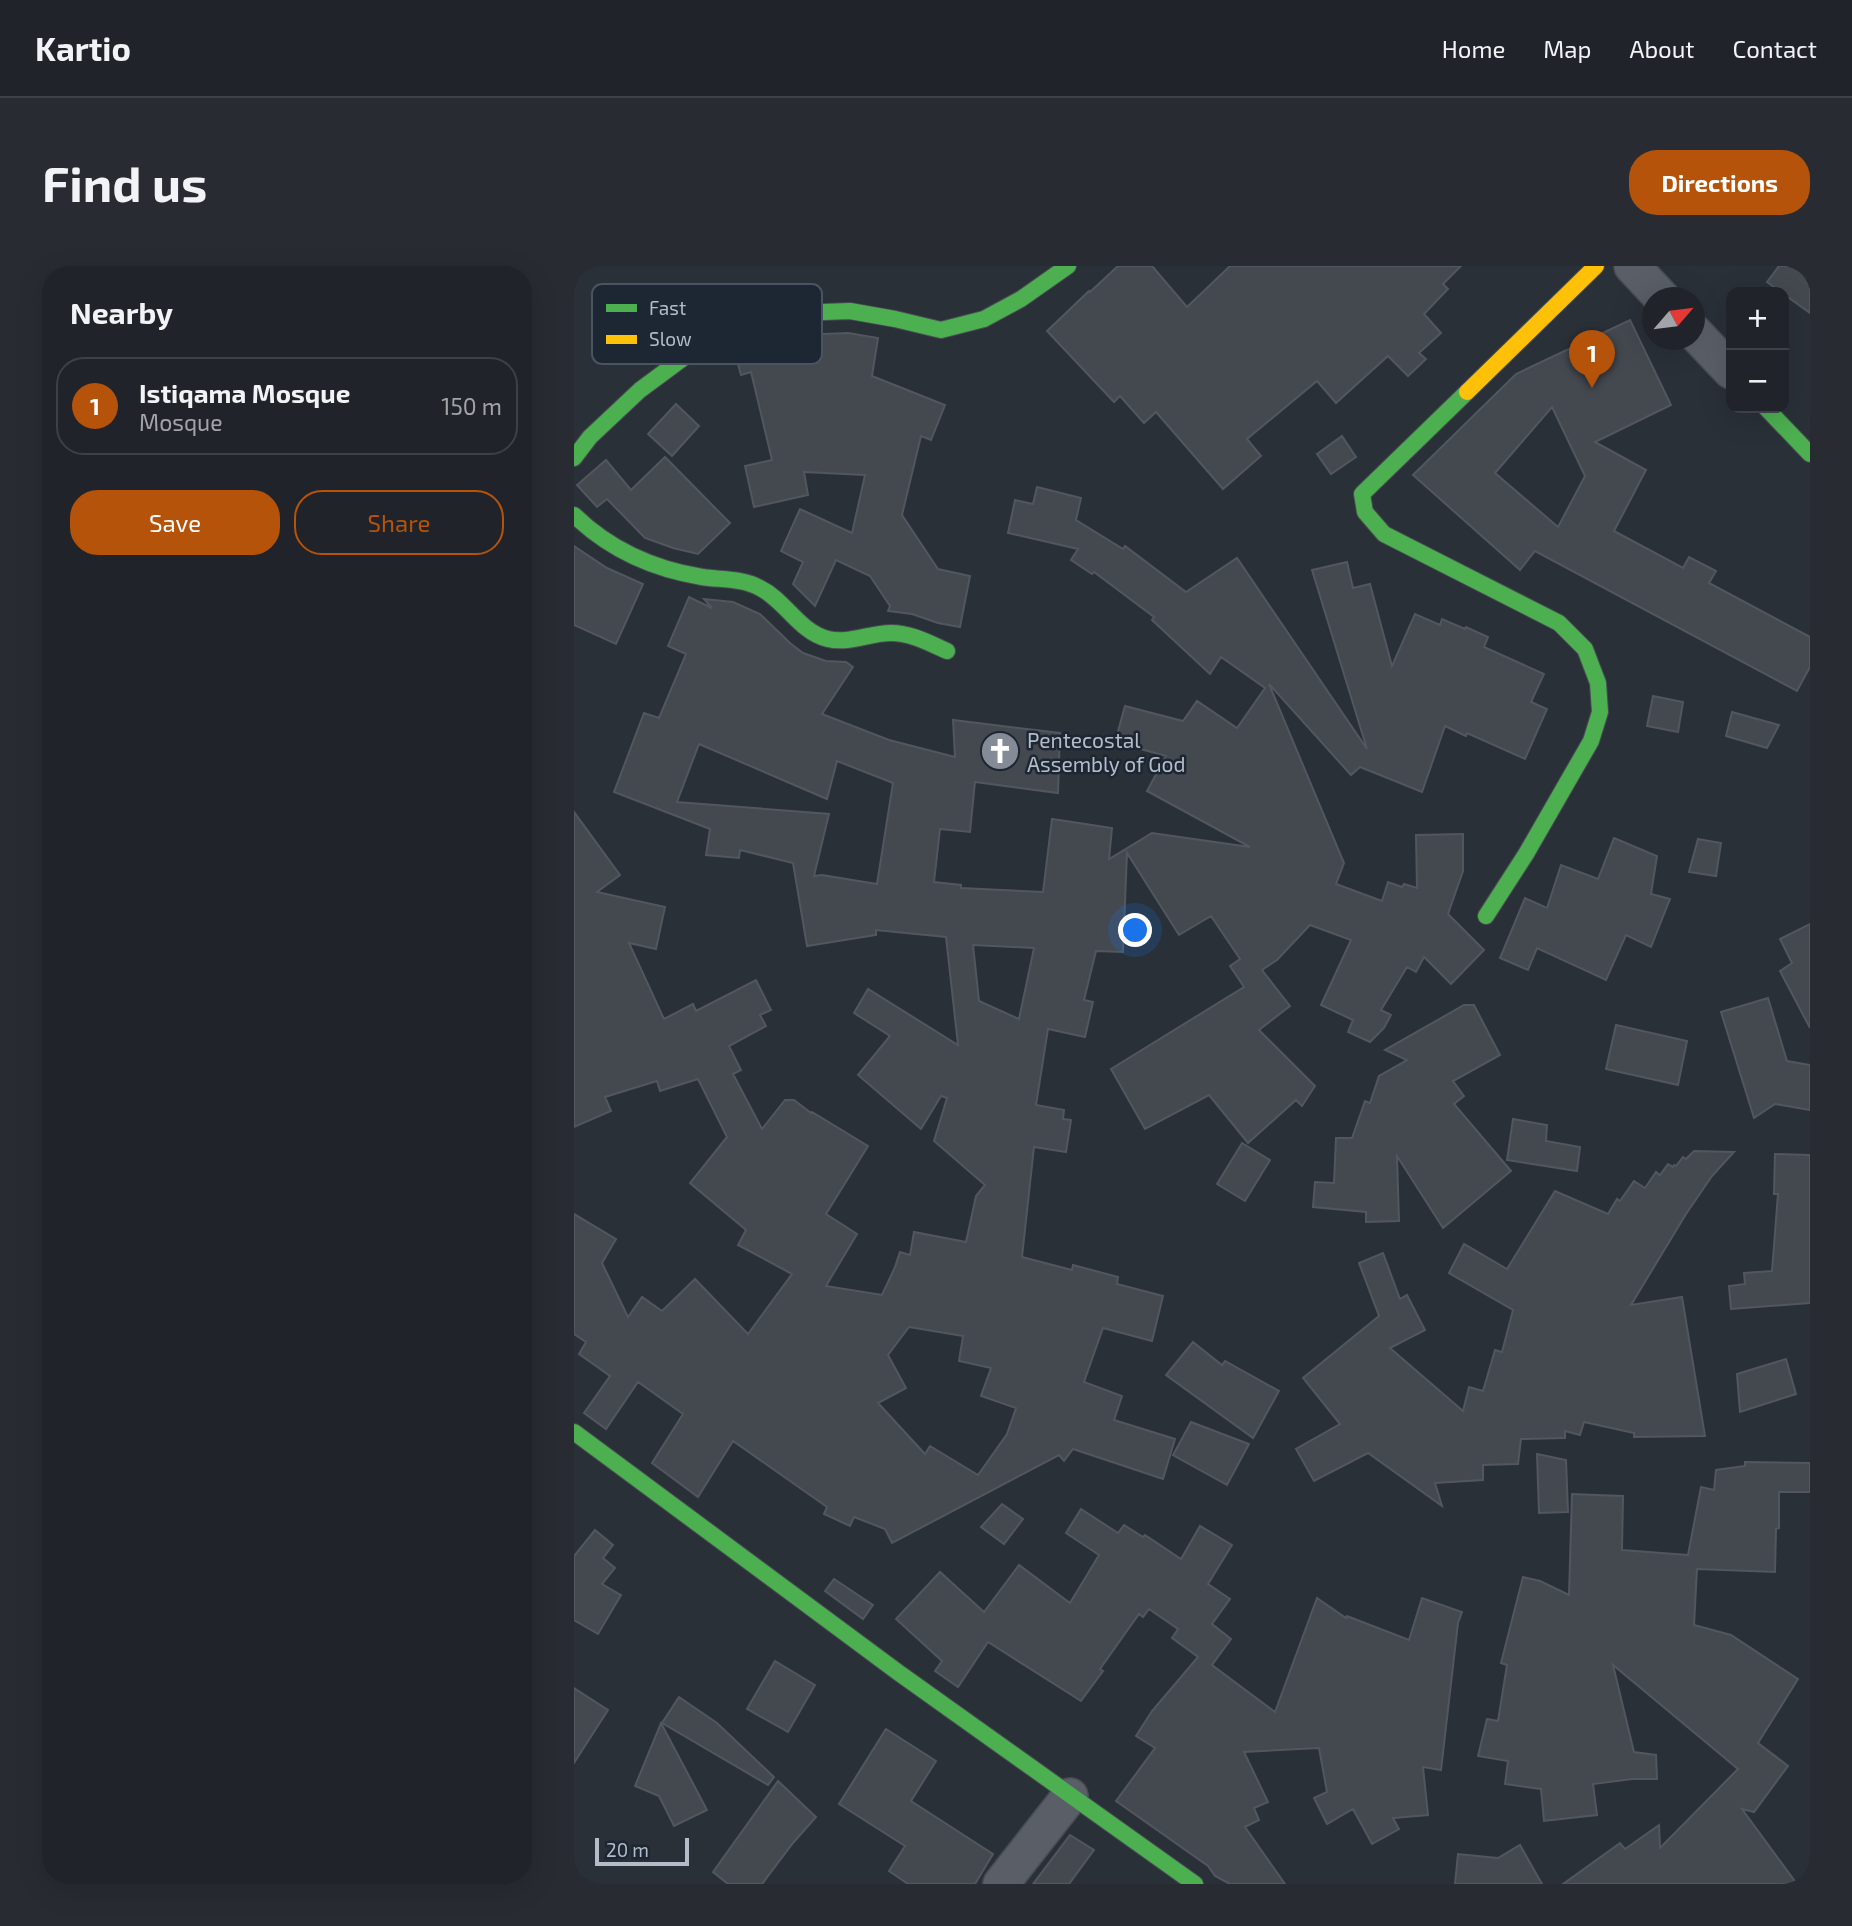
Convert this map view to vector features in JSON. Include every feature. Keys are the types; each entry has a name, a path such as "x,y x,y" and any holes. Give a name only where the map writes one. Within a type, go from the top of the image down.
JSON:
{"street":[{"path":"822,312 850,311 941,330 984,319 1021,299 1068,266"},
{"path":"1486,916 1526,854 1591,741 1600,712 1598,683 1585,649 1559,624 1384,534 1365,512 1362,494 1596,266"},
{"path":"1632,266 1652,287"},
{"path":"1705,343 1726,366"},
{"path":"574,458 590,437 640,390 676,364"},
{"path":"1771,413 1810,454"},
{"path":"574,515 603,540 635,559 665,569 755,585 775,597 808,629 822,638 837,641 892,633 912,636 947,651"},
{"path":"574,1432 755,1567 1195,1884"},
{"path":"1001,1884 1070,1796"}],"building":[{"path":"1118,266 1152,266 1187,307 1230,266 1461,266 1443,284 1448,289 1424,314 1441,333 1419,353 1426,359 1408,376 1388,356 1336,403 1317,381 1247,439 1261,456 1223,489 1156,412 1144,423 1120,396 1114,402 1047,331"},
{"path":"1779,266 1810,266 1810,313 1789,298 1789,287 1774,287 1767,282"},
{"path":"1630,320 1642,350 1644,350 1671,405 1595,442 1646,470 1614,531 1683,568 1689,557 1716,571 1709,583 1810,637 1810,667 1797,691 1535,551 1520,570 1413,475 1516,374","holes":["1552,407 1585,476 1558,527 1495,473"]},
{"path":"848,333 878,338 872,376 945,405 931,440 921,436 902,515 938,569 970,576 960,627 912,614 888,611 890,606 870,576 836,560 815,606 793,584 803,562 781,551 800,509 852,533 865,475 804,472 808,495 754,507 745,466 772,460 751,372 741,375 738,364 822,364 822,334"},
{"path":"676,404 699,426 672,456 648,434"},
{"path":"1342,436 1356,457 1331,474 1317,454"},
{"path":"665,457 730,523 698,554 645,538 607,499 597,507 577,485 606,460 631,490"},
{"path":"1037,487 1081,498 1076,520 1123,549 1125,546 1186,592 1237,558 1367,749 1312,570 1347,562 1353,588 1370,584 1392,666 1415,614 1440,625 1442,619 1488,637 1484,647 1544,674 1531,702 1547,709 1525,759 1445,726 1422,792 1360,767 1351,775 1269,684 1344,863 1336,884 1382,901 1388,882 1417,888 1416,835 1463,834 1463,871 1448,914 1484,950 1451,984 1424,957 1416,972 1407,967 1381,1010 1391,1015 1384,1028 1370,1042 1348,1032 1353,1020 1321,1005 1351,940 1310,925 1277,960 1262,970 1290,1006 1259,1030 1315,1086 1302,1106 1296,1100 1248,1143 1209,1095 1145,1129 1111,1069 1244,987 1230,966 1240,959 1211,916 1179,935 1127,853 1123,952 1096,951 1084,1000 1093,1002 1085,1037 1048,1029 1036,1105 1064,1110 1063,1119 1071,1120 1066,1152 1034,1147 1022,1257 1072,1270 1073,1265 1118,1277 1117,1284 1163,1296 1152,1341 1103,1328 1084,1382 1122,1396 1114,1420 1175,1439 1163,1479 1073,1449 1064,1461 1059,1455 892,1543 885,1529 854,1517 850,1526 824,1514 827,1507 733,1441 698,1497 652,1463 683,1414 638,1382 606,1429 584,1413 610,1376 579,1354 586,1342 574,1334 574,1214 616,1239 602,1263 628,1317 642,1297 662,1311 695,1279 748,1334 792,1274 738,1245 746,1230 690,1183 727,1137 698,1079 660,1091 657,1081 605,1097 611,1111 574,1127 574,812 620,875 597,892 665,907 656,949 629,943 664,1019 693,1004 696,1011 756,980 771,1010 760,1015 766,1026 729,1046 741,1070 733,1074 762,1129 785,1100 794,1100 868,1146 826,1214 857,1234 826,1286 882,1295 900,1252 910,1255 914,1232 966,1242 976,1196 985,1185 934,1141 947,1098 941,1096 921,1129 858,1075 890,1036 854,1013 868,989 958,1045 946,937 876,930 876,935 807,946 793,863 740,850 739,858 706,855 710,829 614,792 644,713 659,718 686,654 668,646 689,597 712,608 704,599 733,602 760,614 803,653 826,661 846,662 853,667 822,714 889,740 955,757 953,720 1060,733 1058,793 975,782 970,832 940,829 934,882 961,885 961,888 1043,892 1052,819 1112,828 1109,859 1152,833 1250,847 1147,791 1166,756 1115,742 1125,706 1183,721 1197,701 1237,728 1265,688 1221,657 1210,674 1152,620 1154,617 1094,572 1092,574 1071,560 1078,549 1008,533 1015,500 1033,504","holes":["699,744 827,799 837,761 893,783 877,884 814,876 829,814 677,802","973,945 1034,948 1019,1019 979,1001","909,1327 963,1336 959,1361 991,1368 981,1396 1016,1408 1007,1434 978,1475 930,1446 925,1454 878,1403 906,1388 888,1355"]},
{"path":"574,546 607,568 643,584 616,644 574,625"},
{"path":"1653,696 1683,702 1678,732 1647,726"},
{"path":"1732,712 1779,725 1767,748 1726,736"},
{"path":"1614,838 1657,856 1651,894 1670,899 1651,947 1626,935 1606,980 1537,948 1528,970 1500,958 1525,898 1547,908 1561,865 1598,879"},
{"path":"1698,839 1721,843 1716,876 1689,872"},
{"path":"1810,924 1810,1028 1780,971 1792,963 1780,939"},
{"path":"1768,998 1787,1061 1810,1065 1810,1110 1775,1104 1754,1118 1721,1012"},
{"path":"1464,1005 1474,1005 1500,1055 1453,1081 1464,1096 1454,1104 1511,1171 1443,1228 1397,1156 1399,1221 1366,1222 1366,1212 1313,1207 1315,1182 1334,1183 1336,1138 1352,1138 1365,1101 1370,1103 1379,1076 1407,1060 1385,1050"},
{"path":"1616,1025 1687,1041 1678,1085 1606,1069"},
{"path":"1513,1119 1547,1125 1546,1141 1580,1147 1577,1171 1507,1160"},
{"path":"1242,1143 1270,1160 1245,1201 1217,1184"},
{"path":"1694,1151 1734,1152 1712,1176 1686,1214 1631,1305 1682,1297 1705,1436 1634,1437 1634,1433 1584,1422 1580,1435 1565,1431 1565,1438 1521,1439 1518,1464 1483,1465 1483,1480 1435,1483 1442,1506 1368,1453 1314,1481 1296,1449 1340,1424 1303,1378 1379,1316 1359,1263 1383,1253 1400,1299 1407,1295 1425,1330 1390,1348 1463,1411 1469,1387 1483,1391 1495,1350 1502,1352 1513,1310 1449,1273 1464,1244 1507,1269 1555,1191 1608,1214 1617,1199 1620,1201 1634,1181 1645,1188 1656,1172 1660,1175 1668,1164 1676,1166 1683,1157 1686,1159"},
{"path":"1775,1154 1810,1155 1810,1303 1731,1309 1729,1286 1745,1284 1744,1273 1772,1271 1778,1194 1774,1194"},
{"path":"1193,1342 1222,1365 1225,1361 1279,1391 1253,1438 1166,1375"},
{"path":"1786,1359 1796,1394 1740,1412 1737,1374"},
{"path":"1191,1422 1249,1444 1227,1485 1173,1455"},
{"path":"1537,1454 1566,1460 1568,1512 1539,1513"},
{"path":"1745,1462 1810,1463 1810,1492 1779,1492 1775,1572 1697,1569 1694,1625 1731,1635 1798,1679 1758,1743 1788,1766 1754,1812 1742,1809 1797,1884 1563,1884 1620,1843 1625,1849 1659,1825 1660,1848 1738,1769 1613,1665 1634,1752 1656,1755 1657,1779 1593,1784 1597,1815 1544,1821 1541,1789 1505,1784 1508,1761 1478,1756 1487,1719 1498,1721 1507,1665 1501,1663 1523,1577 1540,1581 1569,1595 1572,1494 1623,1496 1622,1550 1688,1555 1701,1487 1714,1490 1716,1470 1745,1466"},
{"path":"1002,1504 1023,1519 1004,1544 981,1527"},
{"path":"1081,1509 1118,1533 1124,1525 1143,1537 1145,1535 1181,1559 1200,1526 1232,1545 1208,1584 1230,1599 1212,1624 1231,1639 1212,1665 1275,1712 1317,1598 1346,1618 1347,1616 1409,1640 1422,1598 1462,1612 1458,1623 1441,1770 1423,1767 1428,1815 1393,1818 1399,1829 1372,1844 1353,1809 1327,1824 1314,1798 1327,1792 1319,1748 1244,1752 1268,1802 1254,1808 1259,1820 1245,1827 1285,1884 1230,1884 1215,1876 1208,1866 1116,1801 1155,1748 1136,1736 1152,1711 1198,1657 1172,1638 1178,1629 1149,1609 1143,1617 1139,1614 1081,1701 988,1642 958,1687 935,1671 942,1661 896,1619 940,1572 984,1612 1019,1565 1070,1603 1099,1555 1066,1533"},
{"path":"595,1530 613,1545 603,1558 615,1568 602,1584 621,1595 598,1634 574,1620 574,1556"},
{"path":"834,1579 873,1605 863,1619 825,1591"},
{"path":"775,1661 815,1685 788,1732 747,1709"},
{"path":"574,1688 608,1710 574,1763"},
{"path":"679,1697 717,1723 774,1777 768,1785 662,1723"},
{"path":"661,1723 707,1810 674,1826 659,1796 635,1786"},
{"path":"886,1729 936,1761 911,1801 993,1854 975,1884 908,1884 889,1871 905,1846 839,1804"},
{"path":"778,1781 816,1817 762,1884 728,1884 713,1872"},
{"path":"1070,1835 1094,1850 1069,1884 1033,1884"},
{"path":"1520,1845 1542,1884 1455,1884 1458,1854 1498,1858"}],"traffic: fast":[{"path":"822,312 850,311 941,330 984,319 1021,299 1068,266"},
{"path":"574,458 590,437 640,390 675,364"},
{"path":"1467,392 1362,494 1365,512 1384,534 1559,623 1585,649 1598,683 1600,712 1591,741 1526,854 1486,916"},
{"path":"1771,413 1810,454"},
{"path":"574,515 617,548 649,563 702,577 739,581 760,588 809,630 828,639 844,640 898,633 947,651"},
{"path":"574,1432 899,1673 1195,1884"}],"traffic: slow":[{"path":"1467,392 1596,266"}],"place":[{"name":"Istiqama Mosque","path":"1592,388"},
{"name":"Pentecostal Assembly of God","path":"1000,751"}]}
